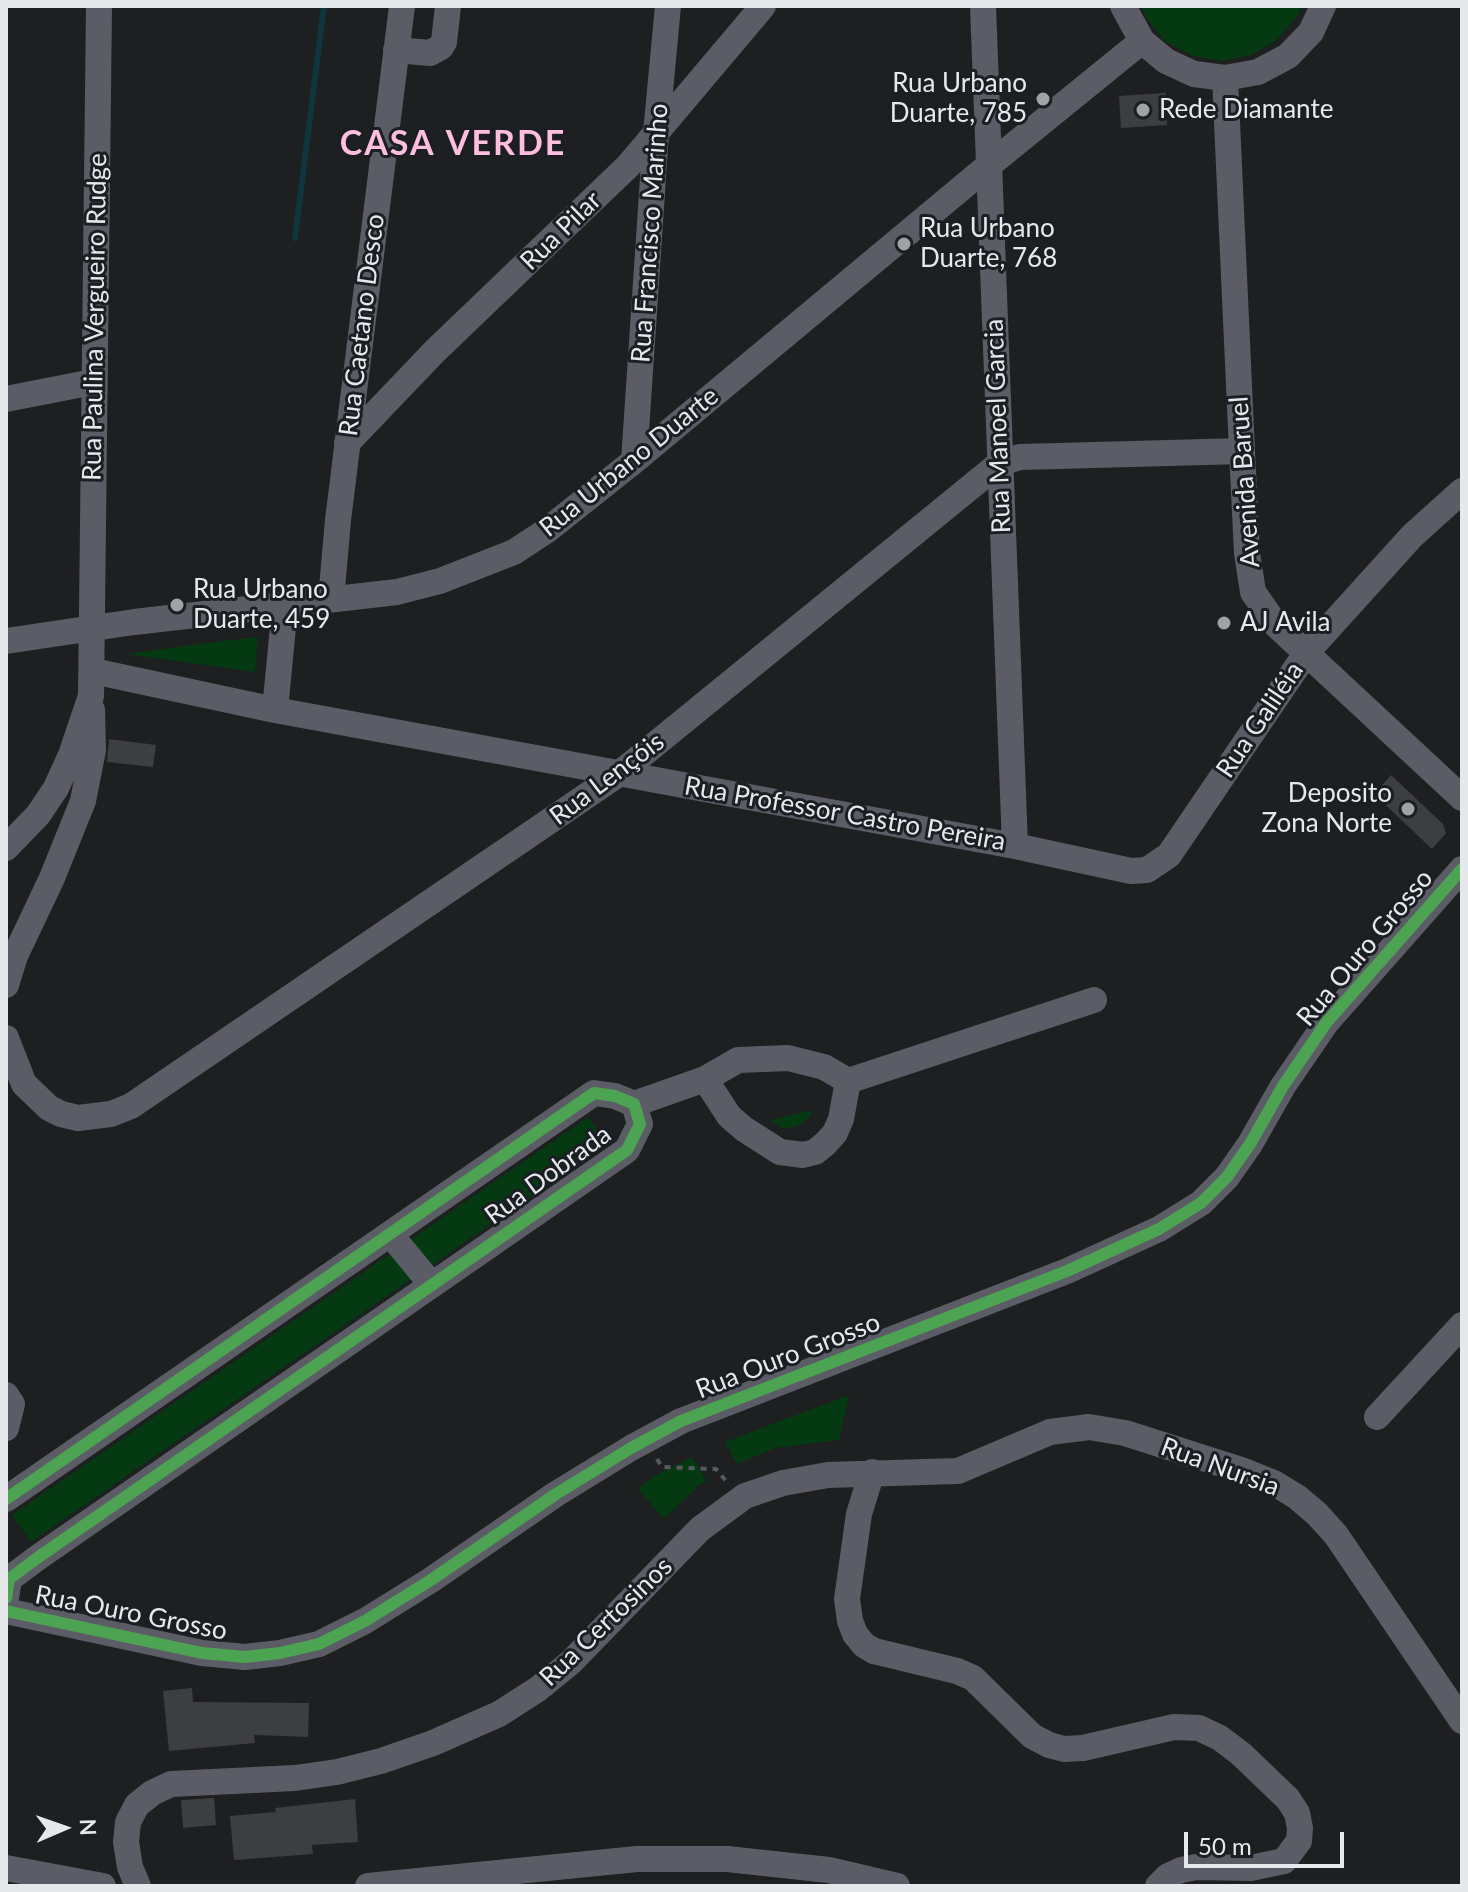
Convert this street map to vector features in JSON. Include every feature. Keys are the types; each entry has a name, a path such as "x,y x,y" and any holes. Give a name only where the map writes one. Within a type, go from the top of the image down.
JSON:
{"street":[{"name":"Rua Paulina Vergueiro Rudge","path":"92,684 99,6"},
{"name":"Rua Caetano Desco","path":"331,600 347,443 402,6"},
{"path":"396,50 437,51 444,42 448,6"},
{"name":"Rua Francisco Marinho","path":"634,461 656,133 668,6"},
{"name":"Rua Pilar","path":"347,443 435,351 628,166 763,6"},
{"name":"Rua Manoel Garcia","path":"983,6 1015,846"},
{"path":"1123,6 1142,41 1166,61 1194,74 1225,78 1258,72 1288,56 1311,32 1323,6"},
{"name":"Rua Urbano Duarte","path":"6,641 397,592 440,581 514,552 546,531 634,461 1142,41"},
{"name":"Avenida Baruel","path":"1225,78 1247,553 1253,592 1276,625 1462,798"},
{"path":"6,399 93,382"},
{"name":"Rua Lençóis","path":"6,1038 24,1084 49,1108 78,1118 111,1114 131,1106 620,773 1000,463 1020,457 1242,451"},
{"name":"Rua Galiléia","path":"1169,855 1307,652 1412,536 1462,491"},
{"path":"275,710 285,606"},
{"path":"6,848 38,815 56,788 71,755 92,684"},
{"path":"6,985 15,956 52,878 83,801 93,750 92,684"},
{"name":"Rua Professor Castro Pereira","path":"92,684 275,710 1015,846 1131,871 1147,870 1169,855"},
{"name":"Rua Ouro Grosso","path":"6,1611 202,1653 245,1657 319,1644 365,1621 556,1494 681,1421 1067,1271 1159,1229 1201,1203 1227,1177 1326,1023 1462,869"},
{"path":"705,1079 729,1116 744,1129 780,1152 803,1155 815,1152 835,1133 841,1119 848,1081 1094,1000"},
{"name":"Rua Dobrada","path":"6,1499 594,1093 615,1096 634,1104 705,1079 738,1060 766,1057 788,1058 824,1067 848,1081"},
{"name":"Rua Dobrada","path":"7,1584 627,1150 640,1124 634,1104"},
{"path":"390,1234 432,1285"},
{"path":"1377,1417 1462,1325"},
{"path":"6,1395 12,1404 6,1428"},
{"name":"Rua Nursia","path":"872,1472 958,1471 1050,1432 1089,1427 1125,1433 1274,1483 1317,1514 1336,1535 1462,1721"},
{"path":"872,1472 859,1514 847,1599 850,1621 864,1645 874,1651 957,1671 973,1678 1032,1736 1064,1749 1083,1748 1174,1727 1199,1728 1220,1738 1241,1754 1288,1799 1297,1813 1299,1841 1284,1861 1251,1868 1196,1867 1168,1876 1158,1886"},
{"name":"Rua Certosinos","path":"138,1886 130,1867 126,1842 128,1822 137,1805 152,1793 171,1784 295,1778 337,1772 433,1743 499,1714 538,1689 571,1662 700,1529 740,1499 783,1483 828,1475 872,1472"},
{"path":"368,1886 523,1878 637,1859 727,1859 829,1870 897,1886"},
{"path":"6,1868 103,1886"}],"path":[{"path":"643,1441 662,1467 716,1469 740,1499"}],"green space":[{"path":"1141,6 1301,6 1298,15 1278,39 1252,55 1222,61 1193,56 1166,42 1146,18"},
{"path":"258,637 255,672 127,654 214,642"},
{"path":"813,1110 807,1120 795,1127 783,1128 770,1120"},
{"path":"588,1117 607,1144 31,1542 12,1515"},
{"path":"849,1395 839,1440 775,1448 737,1464 725,1442"},
{"path":"692,1457 707,1481 664,1519 638,1489 650,1479"}],"building":[{"name":"Rede Diamante","path":"1166,93 1167,125 1121,128 1119,96"},
{"path":"109,739 156,745 153,767 107,762"},
{"name":"Deposito Zona Norte","path":"1391,775 1443,824 1446,833 1432,849 1374,794"},
{"path":"192,1688 193,1702 309,1703 308,1737 254,1735 255,1743 169,1751 163,1691"},
{"path":"214,1798 216,1825 183,1828 181,1800"},
{"path":"355,1799 358,1842 312,1845 313,1854 234,1860 230,1816"}],"waterway":[{"path":"295,238 324,6"}],"cycle path":[{"path":"6,1611 202,1653 245,1657 319,1644 365,1621 431,1580 556,1494 681,1421 1067,1271 1159,1229 1201,1203 1227,1177 1326,1023 1462,869"},
{"path":"6,1499 594,1093 615,1096 634,1104 640,1124 627,1150 40,1556 9,1579 6,1598"}],"place":[{"name":"Rua Urbano Duarte, 785","path":"1043,99"},
{"name":"Rede Diamante","path":"1143,110"},
{"name":"Rua Urbano Duarte, 768","path":"904,244"},
{"name":"Rua Urbano Duarte, 459","path":"177,605"},
{"name":"AJ Avila","path":"1224,623"},
{"name":"Deposito Zona Norte","path":"1408,809"}],"district":[{"name":"CASA VERDE","path":"453,144"}]}
